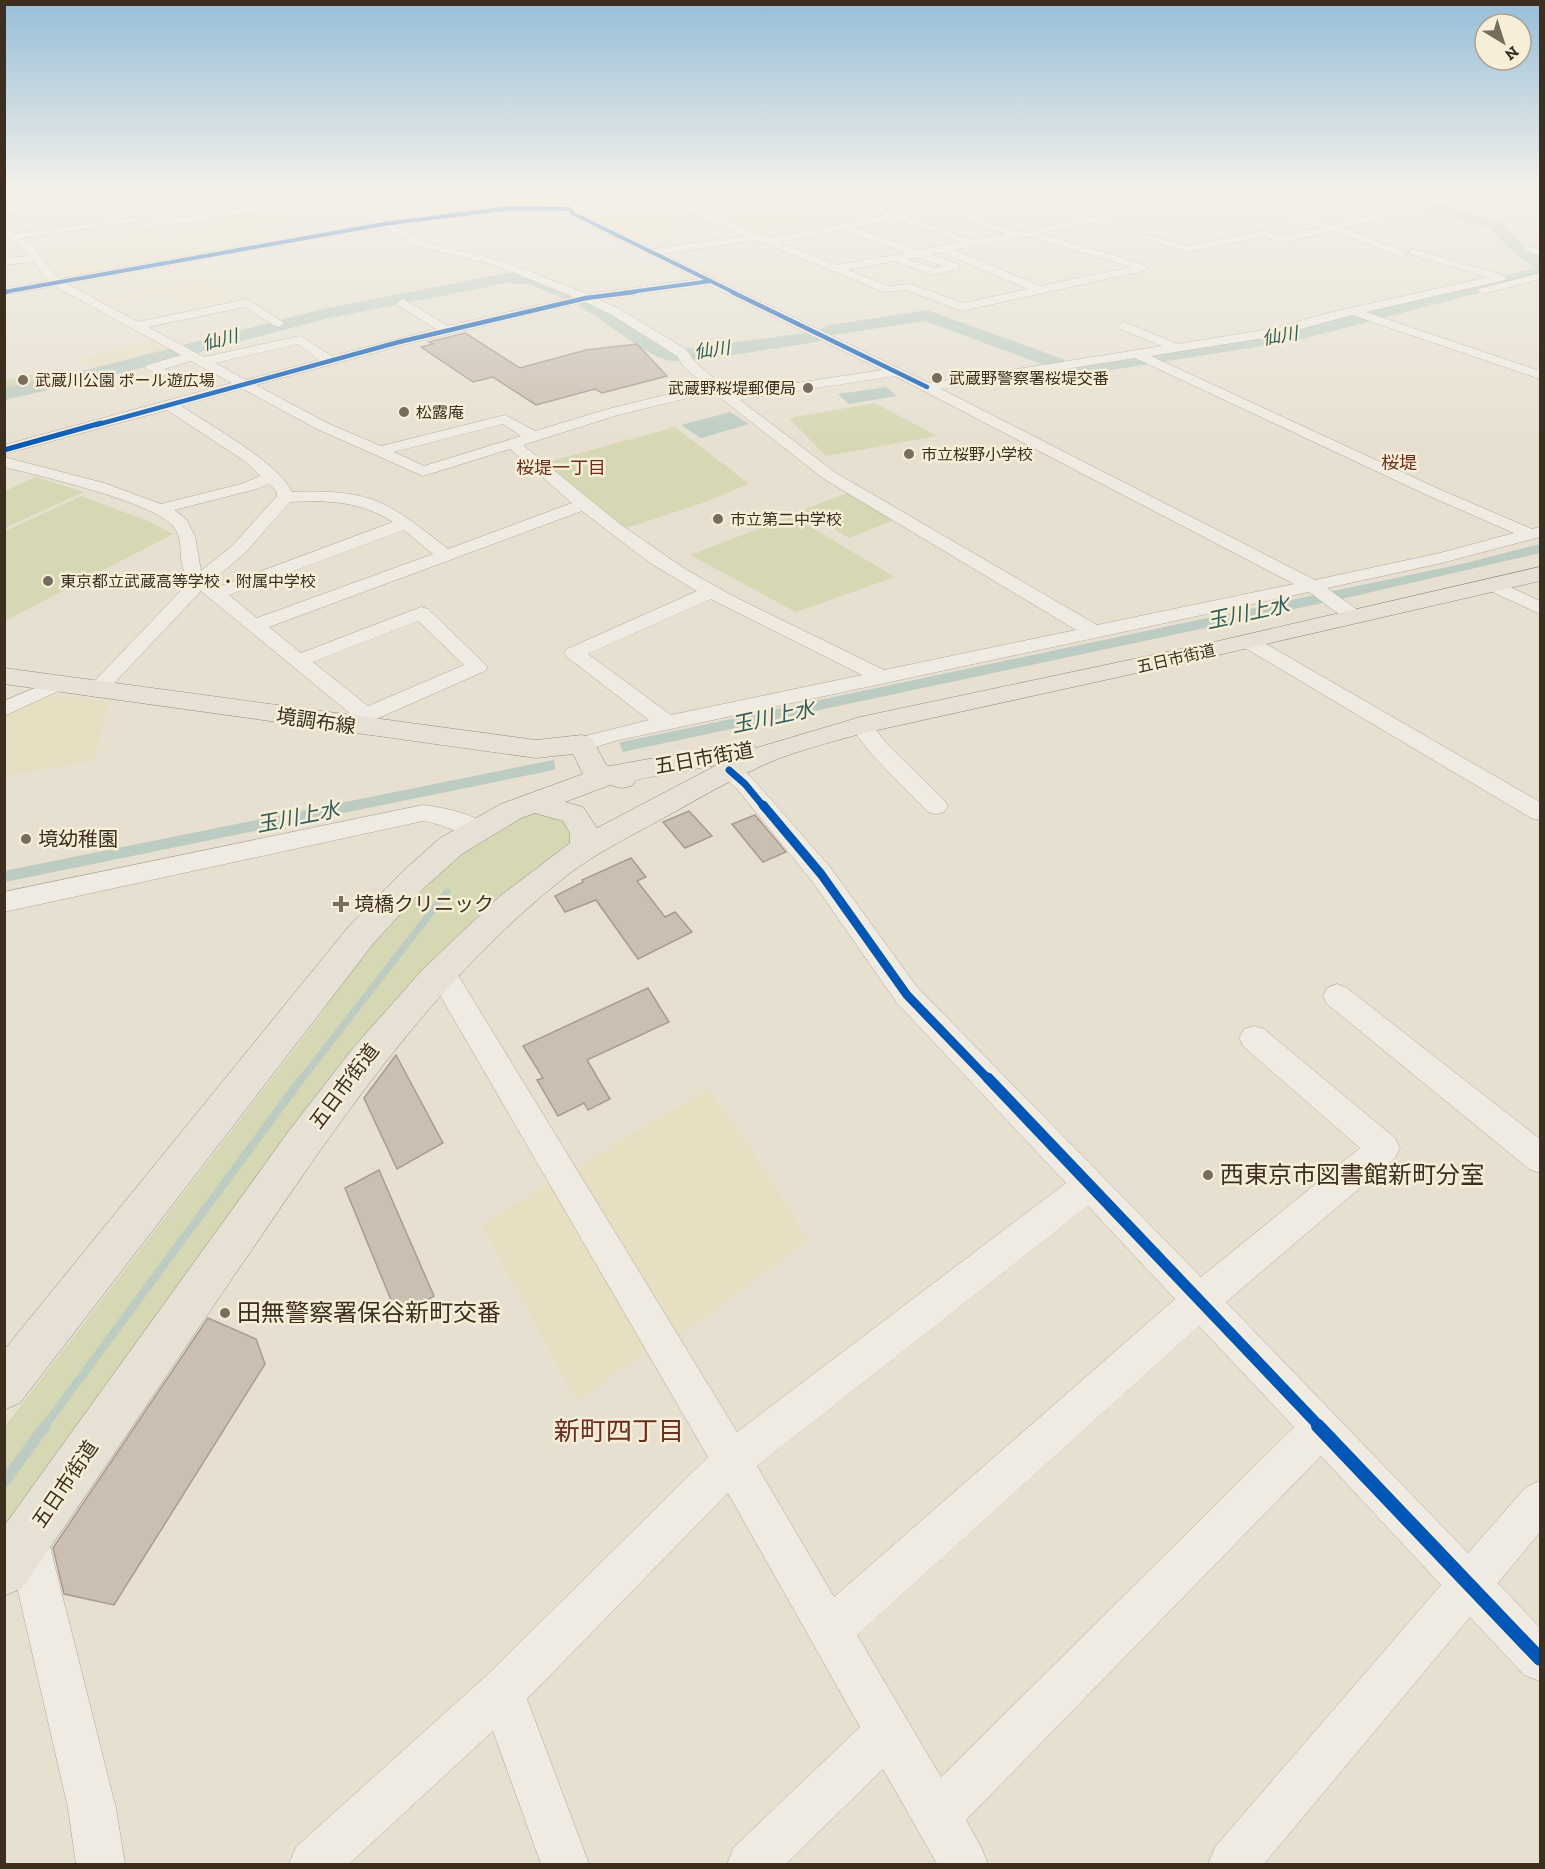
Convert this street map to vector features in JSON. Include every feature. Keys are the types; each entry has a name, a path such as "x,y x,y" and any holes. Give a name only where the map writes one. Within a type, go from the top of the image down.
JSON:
{"main road":[{"name":"五日市街道","path":"16,1555 210,1272 334,1098 386,1032 440,970 477,933 556,868 585,848 756,757 810,739 860,725 1247,641 1349,613 1540,574"},
{"name":"境調布線","path":"4,676 96,691 365,721 536,749 561,748 593,760"},
{"name":"五日市街道","path":"4,1387 361,935 414,879 451,846 477,829 531,802 593,760 810,739"},
{"path":"593,760 652,786 679,786 718,776"},
{"path":"593,760 628,786 635,794 638,807 632,822"},
{"path":"531,802 573,814 585,832 585,848"}],"street":[{"path":"51,276 56,283 322,426 423,471 613,412 722,392 897,372"},
{"path":"4,292 86,276"},
{"path":"531,276 614,310 683,356 722,392 830,476 928,536 1094,632"},
{"path":"701,276 927,387 1314,587 1349,613"},
{"path":"854,276 888,290 907,286 962,307 1105,276"},
{"path":"1007,276 1040,290"},
{"path":"1499,276 1540,289"},
{"path":"1328,317 1345,323 1520,283 1539,276"},
{"path":"927,387 1144,357 1176,347 1276,332 1353,311 1503,278"},
{"path":"4,450 446,330 586,298 711,281"},
{"path":"137,326 247,303 279,323"},
{"path":"403,303 446,330"},
{"path":"1353,311 1540,375"},
{"path":"1124,326 1176,347"},
{"path":"162,374 152,368 187,355 300,340 330,361"},
{"path":"1144,357 1435,493 1535,533"},
{"path":"170,405 252,459 284,490 285,497"},
{"path":"381,451 505,419 533,437"},
{"path":"513,444 583,505 678,573 882,678"},
{"path":"4,462 104,488 159,509 179,521 190,547 189,566 198,584 215,594 298,661 365,721 478,667 420,613 298,661"},
{"path":"159,509 247,487 272,477"},
{"path":"96,691 198,584 239,549 285,497 309,496 366,501 383,508 446,556"},
{"path":"254,626 583,505"},
{"path":"215,594 404,524"},
{"path":"593,760 667,723 1314,587 1442,558 1535,533"},
{"path":"1492,585 1540,608"},
{"path":"667,723 574,653 711,591"},
{"path":"1247,641 1540,812"},
{"path":"4,710 56,685"},
{"path":"860,725 880,750 936,806"},
{"path":"718,776 745,784 821,874 907,995 1201,1300 1540,1659"},
{"path":"4,902 423,813 441,815 477,829"},
{"path":"440,970 732,1461 964,1864"},
{"path":"1336,996 1540,1158"},
{"path":"829,1630 1201,1300 1384,1148 1254,1038"},
{"path":"313,1864 502,1692 732,1461 1089,1185"},
{"path":"936,1816 1321,1428"},
{"path":"1232,1864 1471,1586 1540,1501"},
{"path":"16,1555 92,1808 101,1864"},
{"path":"502,1692 564,1864"},
{"path":"751,1864 888,1732"}],"shaded area":[{"path":"57,276 75,276 59,279"},
{"path":"201,280 226,299 185,308 166,293 105,306 97,301"},
{"path":"154,340 173,350 105,369 75,360"},
{"path":"59,695 109,702 94,761 5,776 5,716 39,699"},
{"path":"708,1089 751,1149 808,1240 676,1339 573,1169"},
{"path":"551,1182 651,1348 577,1402 482,1225"}],"green space":[{"path":"62,369 80,373 5,390 5,380"},
{"path":"875,403 937,436 826,456 789,418"},
{"path":"675,427 749,484 700,504 626,528 544,463"},
{"path":"36,477 84,492 5,528 5,491"},
{"path":"850,492 897,519 849,538 803,510"},
{"name":"東京都立武蔵高等学校・附属中学校","path":"81,496 148,521 173,534 5,621 5,531"},
{"path":"792,516 895,577 796,612 690,555"},
{"path":"521,809 563,821 575,844 477,920 5,1536 5,1426 319,1017 357,961 423,880"}],"water":[{"path":"886,387 897,396 849,404 838,394"},
{"path":"730,412 749,424 701,438 681,425"},
{"name":"玉川上水","path":"1540,544 1540,553 1346,598 632,750 549,771 5,882 4,871 553,760 622,742 1466,563"}],"pier":[{"path":"619,741 624,755 556,772 554,760"}],"building":[{"path":"465,333 520,368 586,350 637,344 667,376 602,393 595,389 536,405 493,377 473,382 421,347 433,344 429,342"},
{"path":"689,811 712,836 685,848 663,822"},
{"path":"755,815 786,852 763,862 732,824"},
{"path":"631,858 646,877 637,881 665,917 675,912 692,932 638,959 596,900 565,912 555,896 583,882 582,880"},
{"path":"648,988 669,1022 587,1060 610,1099 588,1110 584,1103 558,1116 537,1080 543,1078 523,1046"},
{"path":"396,1055 443,1143 397,1169 364,1098"},
{"path":"379,1170 434,1296 398,1317 345,1188"},
{"path":"208,1318 256,1339 265,1364 114,1605 64,1594 53,1548"}],"waterway":[{"name":"仙川","path":"1086,368 1294,335 1524,276"},
{"name":"仙川","path":"4,394 96,374 323,314 507,278 531,279 575,297"},
{"name":"仙川","path":"586,303 608,314 644,340 672,356 817,336"},
{"name":"仙川","path":"830,331 927,315 991,339"},
{"name":"仙川","path":"999,342 1056,363"},
{"path":"301,1080 447,892"},
{"path":"44,1427 302,1078"},
{"path":"4,1482 45,1426"}],"cycle path":[{"path":"4,292 92,276"},
{"path":"701,276 927,387"},
{"path":"4,450 399,342 517,313 586,298 711,281"},
{"path":"729,770 745,784 821,874 907,995 1540,1659"}],"place":[{"name":"武蔵野警察署桜堤交番","path":"937,378"},
{"name":"武蔵川公園 ボール遊広場","path":"23,380"},
{"name":"武蔵野桜堤郵便局","path":"808,388"},
{"name":"松露庵","path":"404,412"},
{"name":"市立桜野小学校","path":"909,454"},
{"name":"市立第二中学校","path":"718,519"},
{"name":"東京都立武蔵高等学校・附属中学校","path":"48,581"},
{"name":"境幼稚園","path":"26,839"},
{"name":"境橋クリニック","path":"341,904"},
{"name":"西東京市図書館新町分室","path":"1208,1175"},
{"name":"田無警察署保谷新町交番","path":"225,1313"}],"district":[{"name":"桜堤","path":"1399,463"},
{"name":"桜堤一丁目","path":"561,468"},
{"name":"新町四丁目","path":"619,1431"}]}
